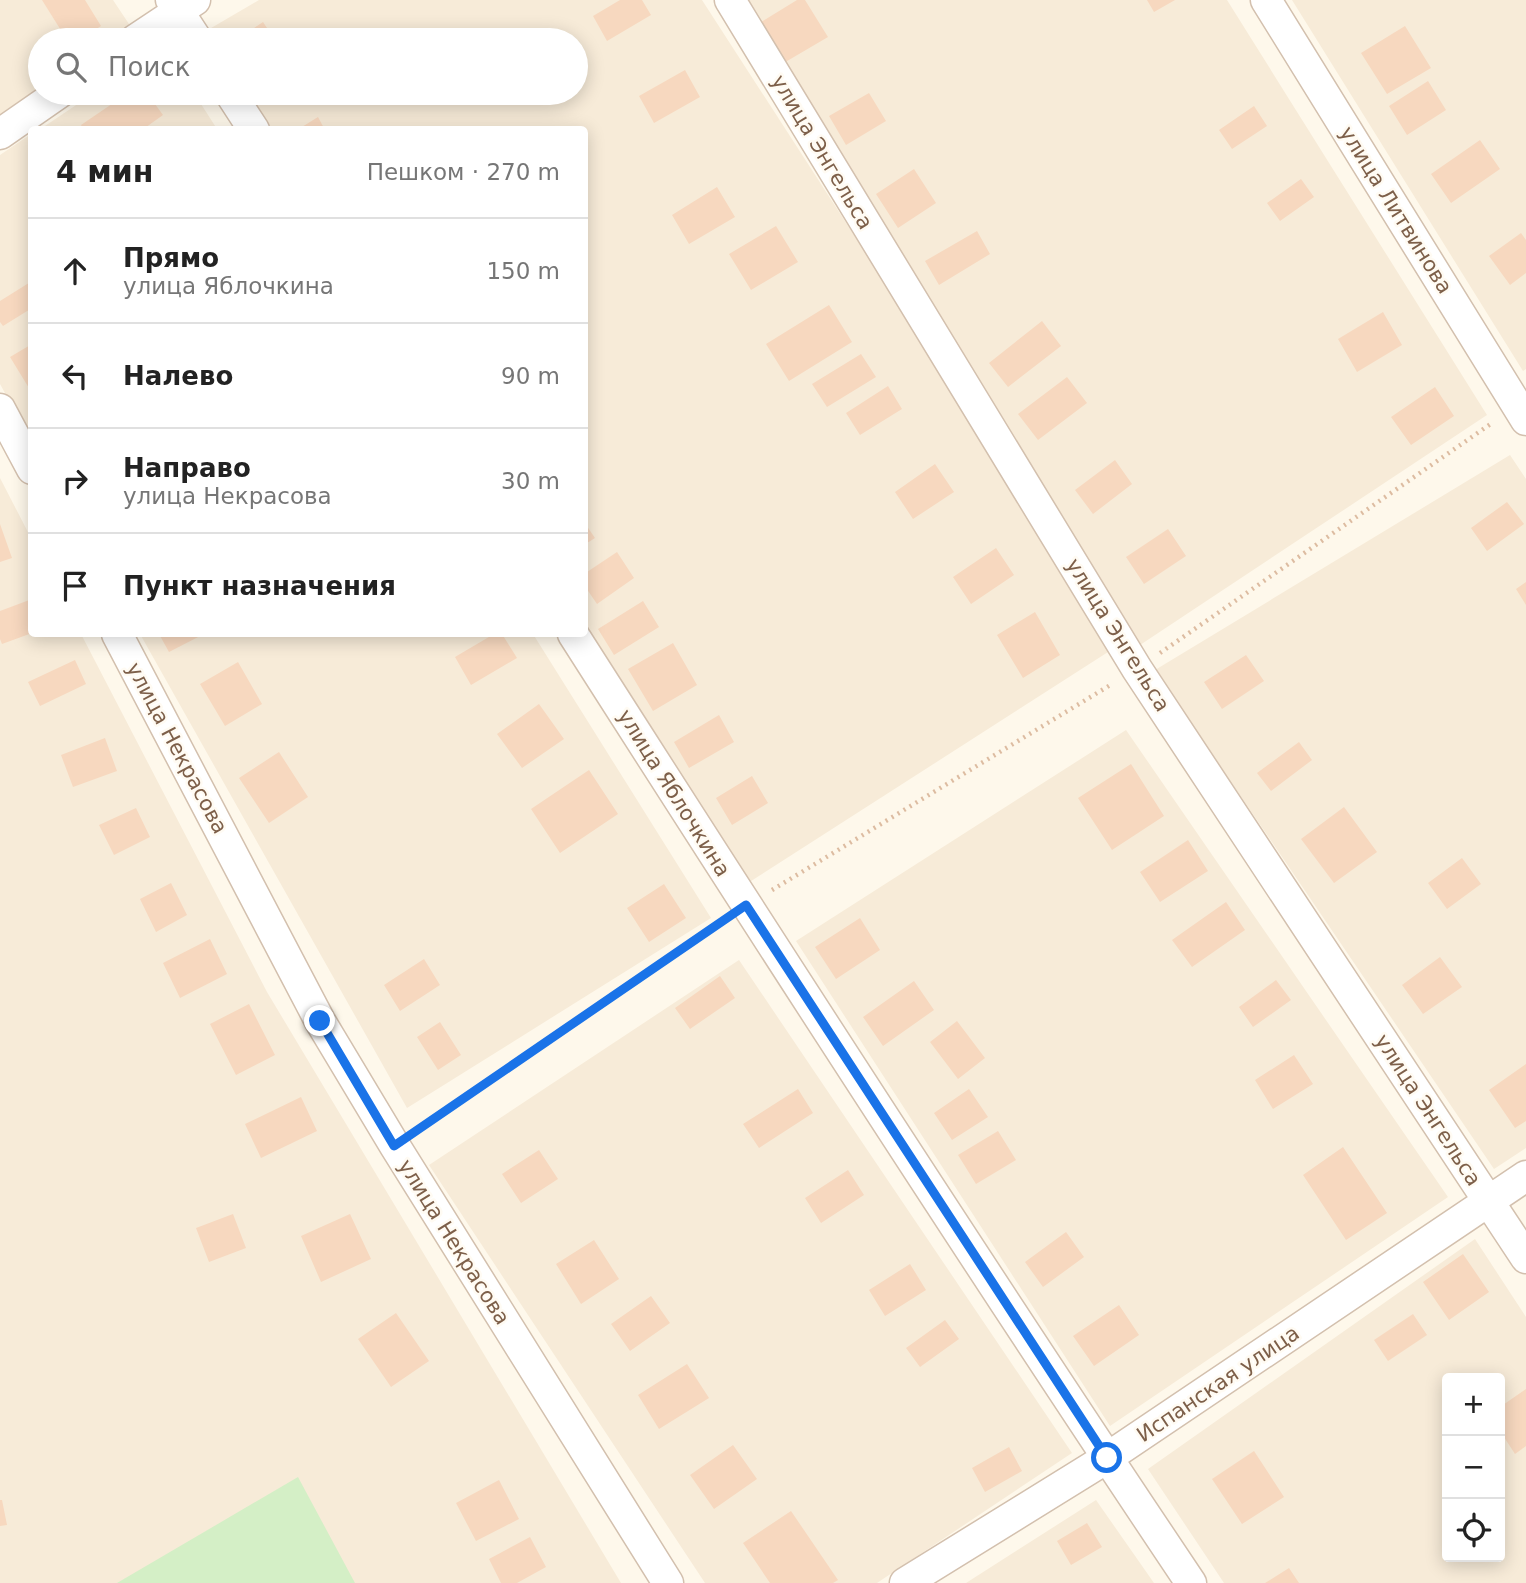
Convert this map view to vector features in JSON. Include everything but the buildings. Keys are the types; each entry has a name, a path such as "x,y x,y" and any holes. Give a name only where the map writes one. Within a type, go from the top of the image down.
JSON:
{"street":[{"name":"улица Энгельса","path":"730,0 1137,669 1526,1258"},
{"name":"улица Литвинова","path":"1266,0 1521,413"},
{"path":"150,28 181,4 192,28"},
{"path":"0,134 42,105"},
{"path":"238,105 251,126"},
{"path":"0,409 28,462"},
{"name":"улица Некрасова","path":"119,637 320,1021 394,1146 667,1583"},
{"name":"улица Яблочкина","path":"575,637 746,905 1191,1583"},
{"name":"Испанская улица","path":"905,1583 1107,1458 1526,1176"}],"path":[{"path":"394,1146 746,905 1137,669 1521,413"}],"shaded area":[{"path":"0,0 113,0 129,28 28,28 28,96 0,116"},
{"path":"259,0 702,0 1119,645 748,883 588,631 588,126 267,126 253,105 588,105 588,28 211,28"},
{"path":"738,0 1227,0 1487,415 1137,647"},
{"path":"1292,0 1526,0 1526,369 1523,371"},
{"path":"76,105 202,105 215,126 45,126"},
{"path":"28,136 28,435 0,384 0,155"},
{"path":"1510,455 1526,479 1526,1148 1494,1169 1155,670"},
{"path":"0,478 28,532 28,637 83,637 267,992 621,1583 0,1583"},
{"path":"142,637 535,637 711,918 407,1108"},
{"path":"1126,730 1448,1197 1110,1426 796,941"},
{"path":"739,960 1072,1453 877,1583 705,1583 429,1165"},
{"path":"1475,1239 1526,1317 1526,1583 1224,1583 1148,1469"},
{"path":"1096,1500 1154,1583 966,1583"}],"green space":[{"path":"298,1477 355,1583 117,1583"}],"route":[{"path":"320,1021 394,1146 746,905 1107,1458"}]}
